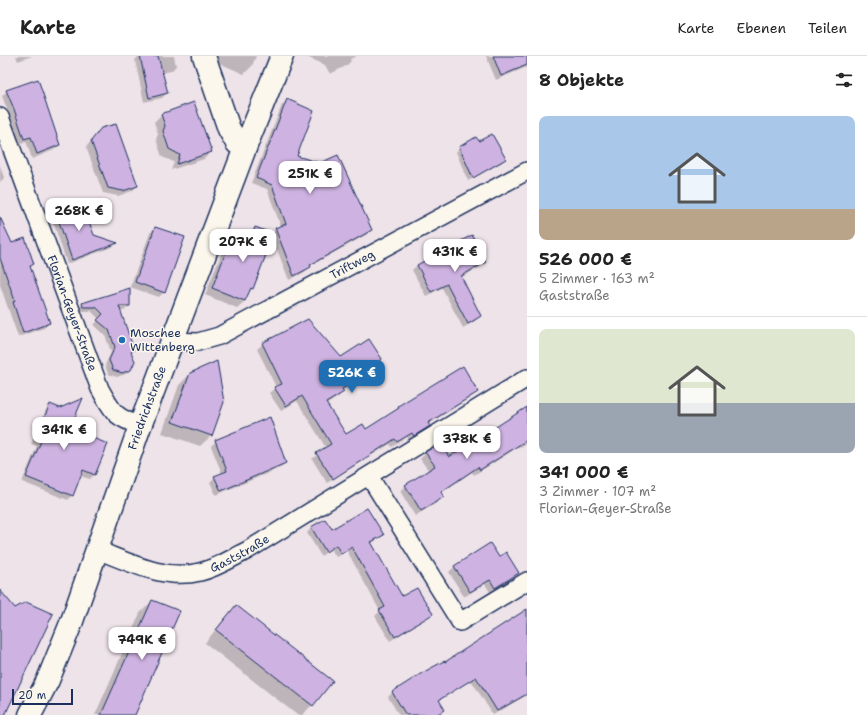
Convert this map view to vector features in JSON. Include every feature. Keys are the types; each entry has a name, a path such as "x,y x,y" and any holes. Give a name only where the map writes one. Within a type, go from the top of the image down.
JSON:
{"street":[{"path":"204,56 229,129 237,143 245,148"},
{"name":"Friedrichstraße","path":"30,715 59,653 140,426 245,148 282,56"},
{"name":"Florian-Geyer-Straße","path":"0,117 100,389 114,412 123,420 140,426"},
{"name":"Triftweg","path":"172,341 198,342 219,336 527,171"},
{"name":"Gaststraße","path":"97,550 153,571 170,574 186,575 217,567 248,550 527,378"},
{"path":"369,476 460,622 527,581"}],"building":[{"path":"140,56 158,56 168,93 149,98"},
{"path":"493,56 527,56 527,65 501,76"},
{"path":"38,79 60,145 37,154 31,137 24,139 6,90"},
{"path":"287,99 314,111 297,156 320,163 338,155 372,230 310,265 311,267 294,276 275,228 286,224 272,185 256,178"},
{"path":"194,102 212,152 177,164 180,155 169,149 163,131 165,126 161,114"},
{"path":"116,124 138,186 123,191 108,188 91,141 101,128"},
{"path":"492,134 506,159 473,178 459,147 476,137 479,141"},
{"path":"72,201 75,211 84,208 94,235 118,243 72,260 54,207"},
{"path":"0,217 12,243 25,238 34,264 30,266 50,323 23,333 13,302 15,301 0,258"},
{"path":"155,227 185,237 165,293 135,282"},
{"path":"255,227 274,234 253,289 251,288 245,301 212,288 234,231 251,238"},
{"path":"472,235 486,262 461,276 481,316 468,324 447,284 431,292 417,265"},
{"name":"Moschee Wittenberg","path":"130,288 130,306 119,306 134,350 131,352 135,361 131,370 122,373 113,370 109,360 115,347 109,330 97,320 103,314 96,307 83,307 82,303"},
{"path":"308,319 341,357 369,339 382,359 370,367 372,371 342,389 344,392 326,403 346,434 363,424 366,429 399,408 398,406 463,366 478,392 428,423 430,426 414,436 412,433 397,442 395,439 333,479 316,453 331,444 302,396 286,406 274,387 282,384 262,343"},
{"path":"217,361 224,402 212,436 172,422 190,373"},
{"path":"83,398 70,429 108,444 95,475 83,470 73,496 26,477 41,441 35,439 50,404 60,408"},
{"path":"527,407 527,440 480,470 478,467 441,492 444,497 421,511 405,485 435,466 425,452 440,443 449,457"},
{"path":"270,417 286,463 221,491 214,476 227,471 215,440"},
{"path":"367,508 384,535 371,542 402,596 417,588 433,614 395,637 379,610 385,607 352,547 341,554 336,545 326,552 311,527 325,519 332,529"},
{"path":"490,543 499,557 506,552 519,573 495,588 490,580 470,592 454,566"},
{"path":"0,590 15,608 26,602 53,614 5,715 0,715"},
{"path":"152,600 180,611 135,715 101,715"},
{"path":"236,605 333,681 313,706 216,630"},
{"path":"527,609 527,694 497,711 476,677 439,700 445,710 436,715 406,715 392,692 422,673 444,661 445,662"}],"place":[{"name":"Moschee Wittenberg","path":"122,340"}]}
